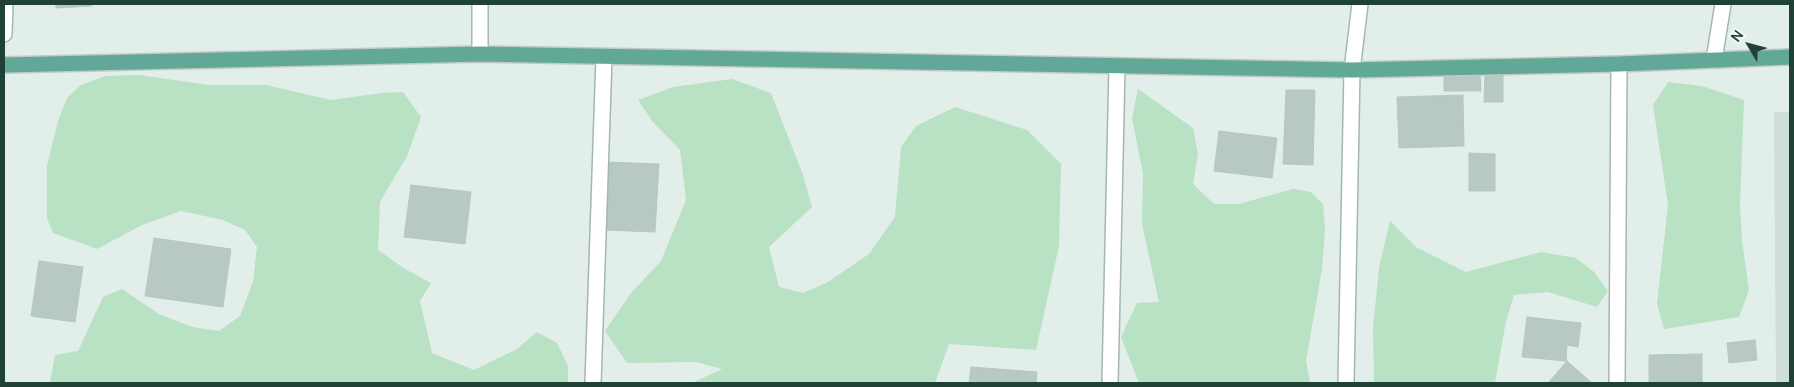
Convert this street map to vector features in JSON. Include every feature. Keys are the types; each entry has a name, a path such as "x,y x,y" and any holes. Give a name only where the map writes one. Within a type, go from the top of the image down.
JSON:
{"main road":[{"path":"4,66 480,54 1352,70 1619,64 1790,57"}],"street":[{"path":"4,34 5,4"},
{"path":"480,4 480,54"},
{"path":"1346,383 1352,70 1360,4"},
{"path":"1714,60 1723,4"},
{"path":"593,383 604,56"},
{"path":"1617,383 1619,64"},
{"path":"1110,383 1117,66"}],"shaded area":[{"path":"1774,112 1790,112 1790,383 1776,383"}],"green space":[{"path":"139,75 209,85 266,85 331,100 403,92 421,117 407,156 380,202 378,250 405,269 431,283 420,301 432,353 474,370 517,349 537,332 557,343 568,366 568,383 50,383 55,355 78,351 103,297 122,289 159,314 192,327 219,331 240,316 253,282 257,247 245,230 223,220 181,211 142,225 97,249 53,233 47,218 47,166 58,121 67,98 81,85 105,76"},
{"path":"732,79 771,93 803,175 812,207 769,247 779,287 803,293 828,282 869,254 895,217 901,147 916,126 955,107 1027,130 1061,164 1059,246 1036,350 949,344 935,383 692,383 722,369 696,362 627,363 605,331 631,293 661,261 686,200 680,150 653,122 638,100 673,87"},
{"path":"1668,82 1702,86 1744,100 1740,205 1742,241 1749,290 1739,317 1664,329 1657,304 1668,205 1653,105"},
{"path":"1138,89 1193,128 1198,154 1193,184 1214,204 1239,204 1293,189 1311,192 1323,204 1325,229 1322,269 1306,361 1310,383 1139,383 1121,337 1137,303 1159,302 1142,224 1143,174 1132,118"},
{"path":"1390,221 1416,247 1466,272 1541,252 1576,258 1594,272 1608,291 1597,307 1548,292 1514,295 1506,321 1495,383 1374,383 1373,328 1379,268"}],"building":[{"path":"56,4 92,4 92,6 56,8"},
{"path":"1480,73 1481,91 1444,91 1444,74"},
{"path":"1485,73 1503,74 1503,102 1484,102"},
{"path":"1286,90 1315,90 1313,165 1283,164"},
{"path":"1463,95 1464,146 1399,148 1397,97"},
{"path":"1219,131 1277,138 1272,178 1214,171"},
{"path":"1469,153 1495,154 1495,191 1469,191"},
{"path":"607,162 659,164 655,232 603,230"},
{"path":"411,185 471,192 465,244 404,237"},
{"path":"154,238 231,249 223,307 145,296"},
{"path":"39,261 83,267 75,322 31,316"},
{"path":"1527,317 1581,323 1578,347 1567,345 1566,361 1522,357"},
{"path":"1755,340 1757,360 1729,363 1727,343"},
{"path":"1702,354 1702,383 1649,383 1649,355"},
{"path":"1567,361 1592,383 1548,383"},
{"path":"971,367 1037,372 1036,383 969,383"}]}
